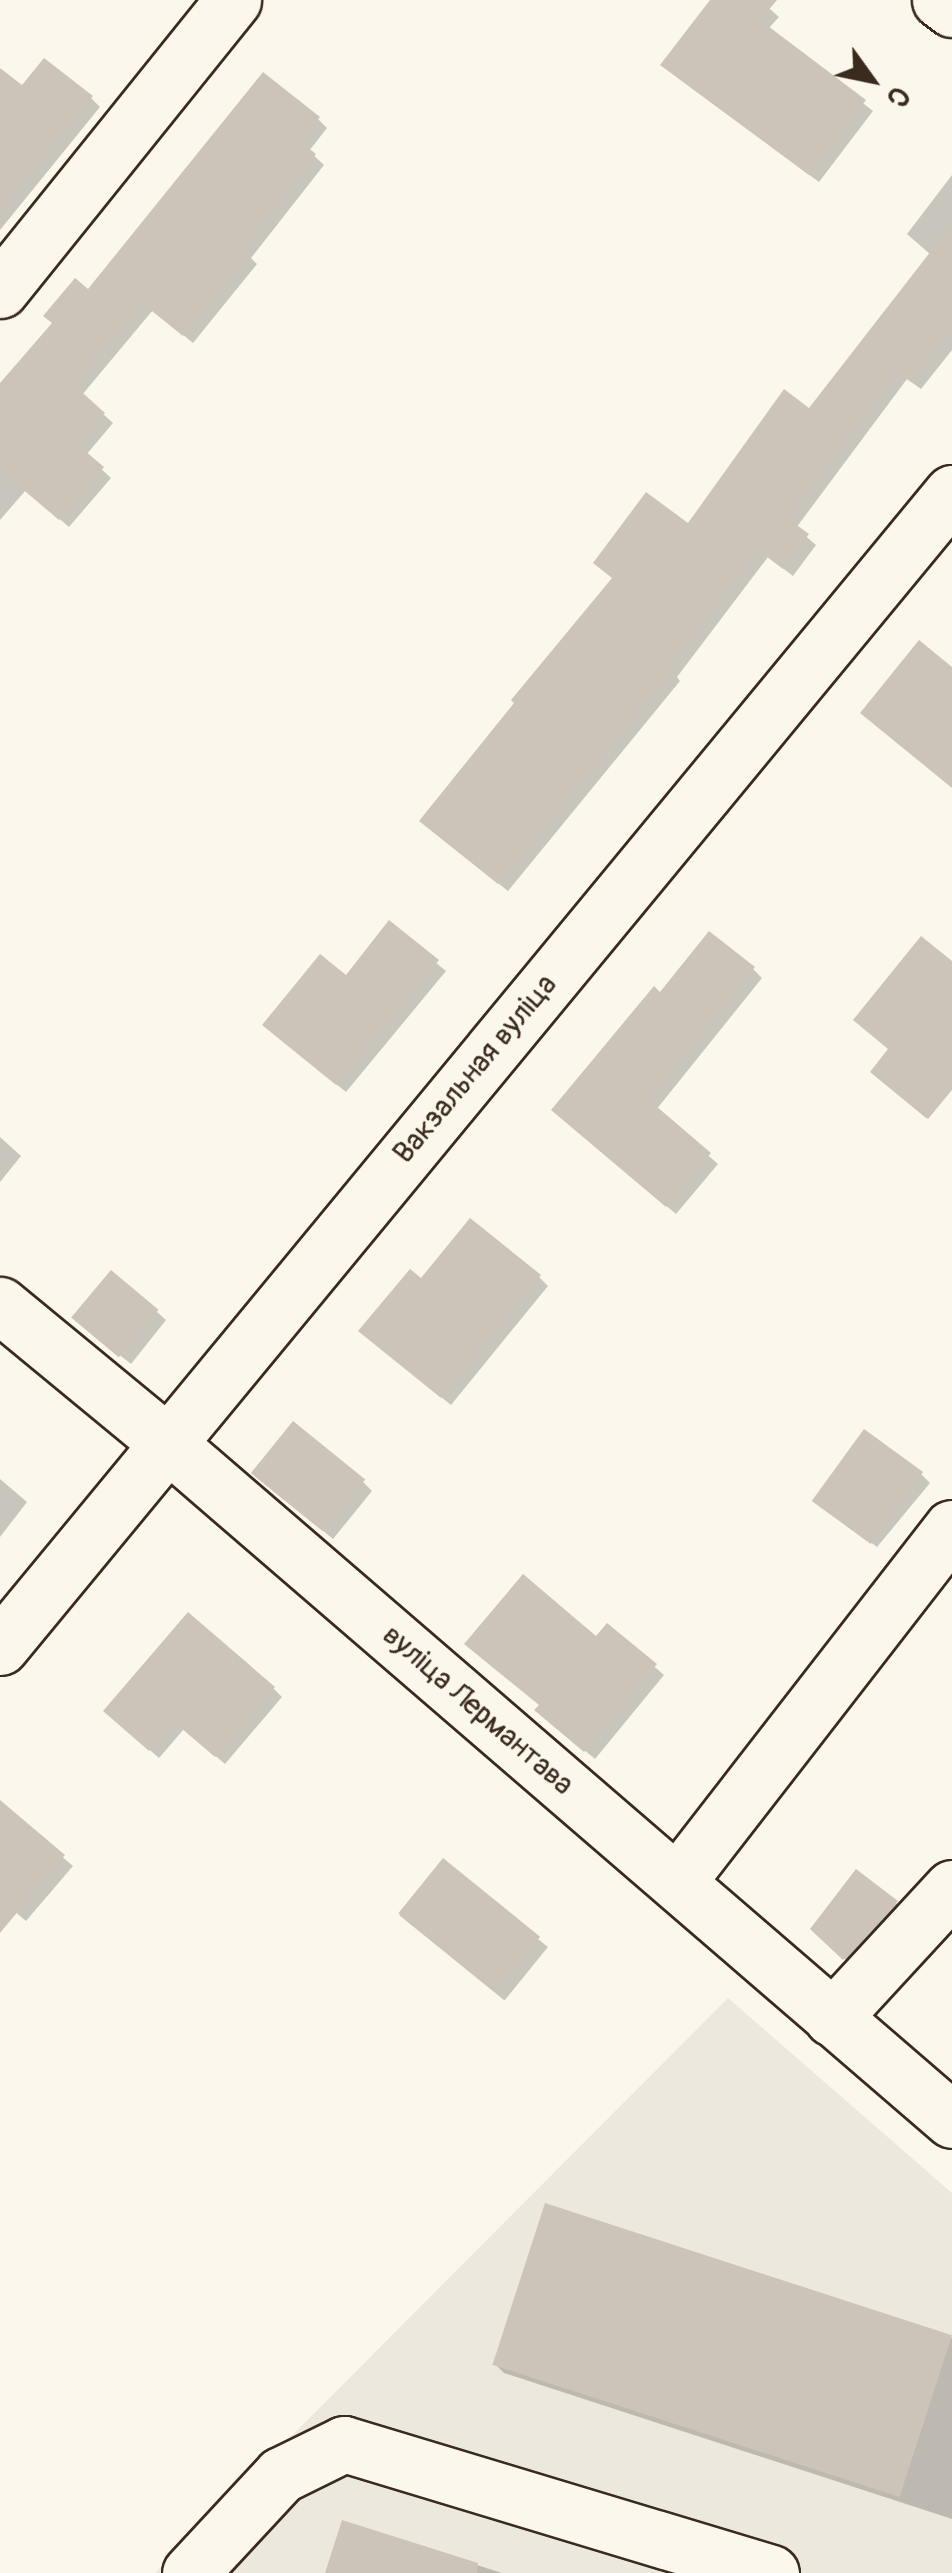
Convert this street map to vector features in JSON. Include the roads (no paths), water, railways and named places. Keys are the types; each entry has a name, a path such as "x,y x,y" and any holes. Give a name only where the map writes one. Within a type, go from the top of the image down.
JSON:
{"street":[{"path":"0,290 233,0"},
{"path":"940,0 952,10"},
{"name":"Вакзальная вуліца","path":"0,1648 952,492"},
{"name":"вуліца Лермантава","path":"0,1304 166,1442 952,2120"},
{"path":"677,1882 952,1528"},
{"path":"832,2018 952,1888"},
{"path":"190,2573 281,2474 344,2444 771,2573"}]}
